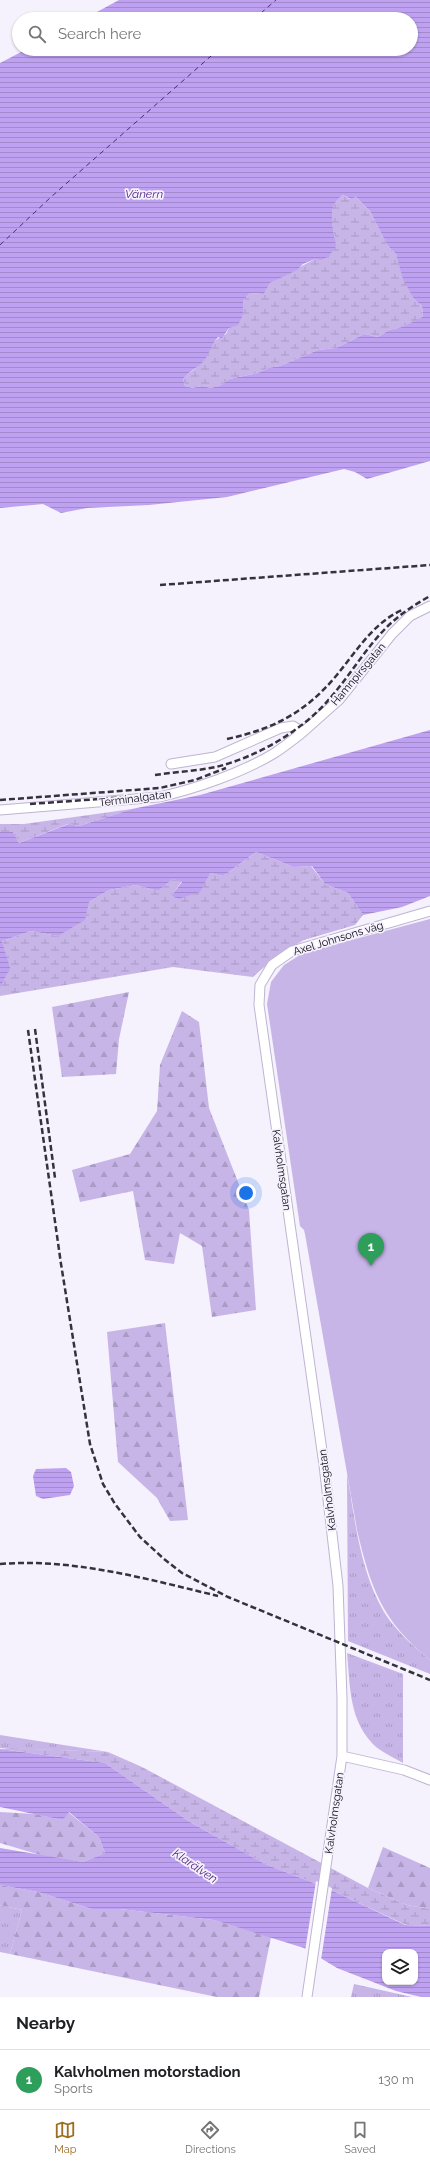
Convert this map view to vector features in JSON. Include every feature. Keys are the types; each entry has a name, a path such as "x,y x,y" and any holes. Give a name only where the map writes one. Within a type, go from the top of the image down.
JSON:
{"street":[{"name":"Hamnpirsgatan","path":"304,732 339,700 392,634 410,616 430,606"},
{"path":"171,764 215,757 281,728 293,726 304,732"},
{"name":"Terminalgatan","path":"0,810 159,797 175,794 203,785 273,754 304,732"},
{"name":"Axel Johnsons väg","path":"260,985 272,965 292,951 430,911"},
{"name":"Kalvholmsgatan","path":"260,985 259,1005 324,1465 338,1586 342,1698 342,1756 307,1997"},
{"path":"342,1756 404,1770 430,1780"}],"green space":[{"path":"343,195 350,199 356,197 370,211 387,245 396,254 414,299 422,306 423,316 421,319 402,327 389,330 378,337 364,334 336,348 318,350 280,366 268,368 258,373 229,379 221,385 211,388 202,386 193,388 185,386 183,379 197,367 216,340 226,334 229,328 243,315 243,301 250,293 264,294 270,283 315,259 335,238 332,226 333,209 338,199"},
{"path":"132,809 79,826 68,824 19,843 13,832 0,832 0,824 24,824"},
{"path":"256,852 294,867 311,866 325,884 348,893 363,915 355,925 304,940 279,954 253,977 173,967 0,996 0,988 9,968 2,941 31,931 58,936 89,902 109,890 136,885 158,891 173,879 182,881 171,896 178,899 210,873 223,876"},
{"path":"430,919 430,1660 400,1632 390,1617 374,1587 362,1551 357,1530 305,1234 304,1230 300,1226 267,1004 271,982 284,965 303,953"},
{"path":"129,992 119,1039 116,1074 62,1077 52,1007"},
{"path":"182,1011 199,1022 209,1108 249,1210 256,1310 212,1317 202,1246 180,1233 174,1264 145,1260 133,1191 80,1202 72,1170 130,1154 157,1111 160,1065"},
{"path":"165,1323 188,1520 170,1521 157,1498 118,1462 107,1332"},
{"path":"347,1474 356,1527 369,1580 384,1612 394,1626 411,1644 430,1660 430,1674 348,1641"},
{"path":"347,1653 403,1674 403,1763 375,1746 364,1733 352,1701"},
{"path":"0,1735 108,1752 0,1748"},
{"path":"10,1748 108,1752 142,1767 368,1888 407,1905 430,1909 430,1926 406,1925 329,1889 265,1864 190,1822 105,1763 0,1749"},
{"path":"0,1812 35,1814 63,1820 68,1812 99,1837 105,1853 83,1862 47,1857 0,1843"},
{"path":"383,1847 430,1868 430,1909 407,1905 368,1888"},
{"path":"0,1885 38,1892 92,1909 120,1909 214,1920 271,1937 259,1997 217,1997 10,1954 22,1910 0,1905"},
{"path":"0,1905 22,1910 10,1954 0,1952"},
{"path":"354,1984 412,1997 351,1997"}],"water":[{"name":"Vänern","path":"119,0 430,0 430,461 367,479 355,472 344,469 227,497 149,505 87,508 61,513 43,504 0,508 0,63 14,56 418,56 418,12 97,12","holes":["343,195 351,199 356,197 370,211 387,245 396,254 403,279 414,299 422,306 423,316 402,327 389,330 378,337 364,334 336,348 318,350 280,366 268,368 258,373 229,379 221,385 211,388 202,386 193,388 185,386 183,379 205,360 218,337 222,338 229,328 238,325 243,315 243,301 250,293 264,294 270,283 297,270 303,264 315,259 322,260 329,256 336,246 332,219 334,206 337,200"]},
{"path":"430,730 430,896 402,907 363,915 348,893 325,884 312,866 294,867 256,852 223,876 210,873 200,892 178,899 171,896 182,882 173,879 158,891 136,885 109,890 89,902 85,920 58,936 31,931 2,941 10,968 0,988 0,832 13,832 19,843 69,824 79,826 132,809 200,795"},
{"path":"66,1468 71,1472 74,1486 70,1495 43,1499 36,1496 33,1476 36,1469"},
{"name":"Klarälven","path":"0,1749 105,1763 190,1822 265,1864 329,1889 405,1925 430,1926 430,1997 421,1997 396,1991 337,1968 304,1948 214,1920 120,1909 92,1909 38,1892 0,1885 0,1848 83,1862 105,1853 99,1837 69,1812 63,1820 0,1807"}],"pier":[{"path":"316,1881 332,1888 321,1960 305,1951"}],"ferry route":[{"path":"262,12 276,0"},
{"path":"0,245 51,197 211,56"}],"railway":[{"path":"160,585 430,565"},
{"path":"155,775 216,767 247,756 279,741 294,731 320,709 370,646 394,620 430,596"},
{"path":"227,739 259,730 287,718 300,710 324,689 382,622 402,610"},
{"path":"0,800 160,788 195,780 226,768"},
{"path":"30,804 126,797"},
{"path":"35,1029 55,1178"},
{"path":"28,1030 61,1264 90,1444 103,1484 115,1504 140,1537 182,1573 228,1597 430,1680"},
{"path":"0,1564 55,1564 110,1571 218,1596"}],"place":[{"name":"Kalvholmen motorstadion","path":"371,1266"}]}
